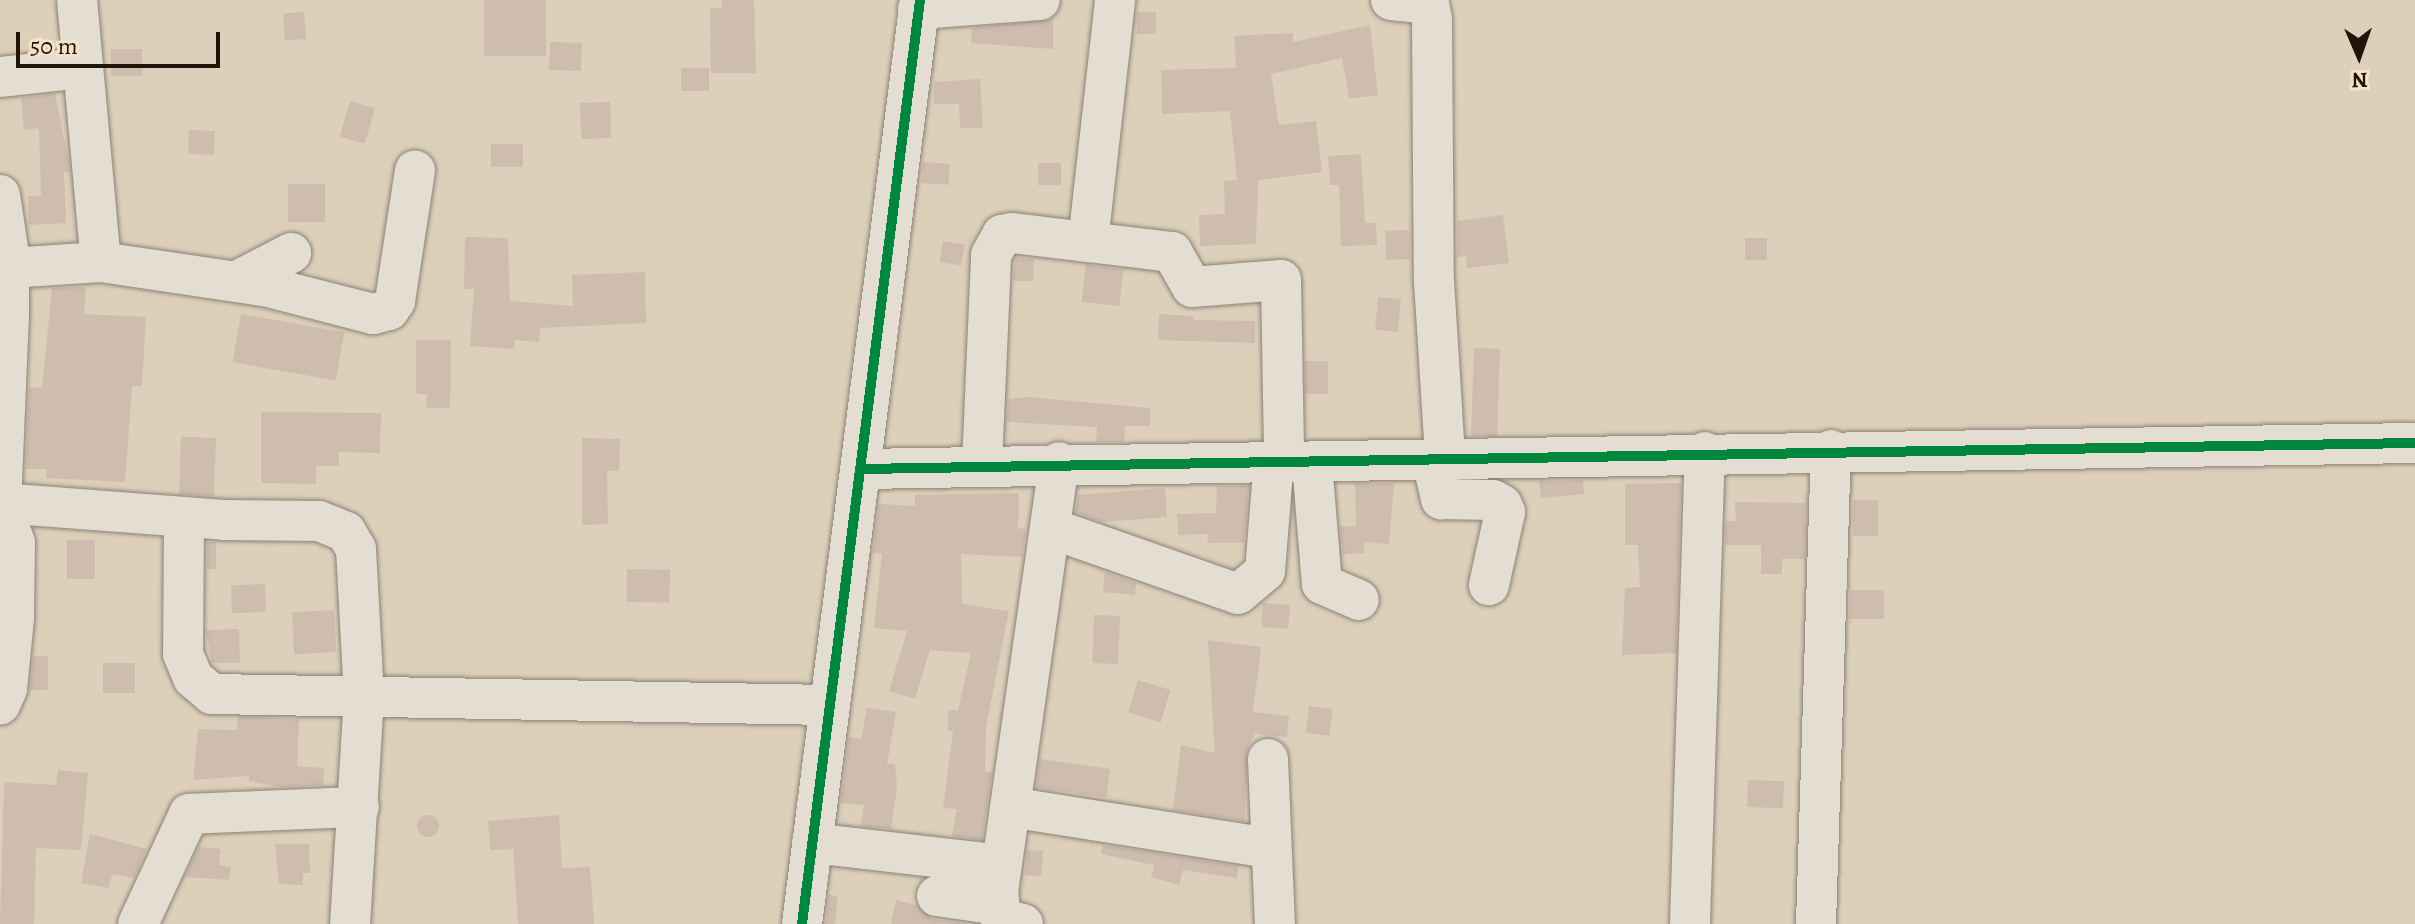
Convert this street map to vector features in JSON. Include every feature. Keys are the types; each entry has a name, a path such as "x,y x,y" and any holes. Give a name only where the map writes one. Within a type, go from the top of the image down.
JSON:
{"street":[{"path":"77,0 101,262"},
{"path":"802,924 812,843 815,705 862,469 919,4 1040,0"},
{"path":"1088,242 1115,0"},
{"path":"1391,0 1429,4 1432,20 1434,281 1445,458 1436,477 1441,499 1493,500 1505,512 1489,585"},
{"path":"0,77 82,68"},
{"path":"9,268 101,262 237,281 373,314 389,310 395,301 415,171"},
{"path":"0,195 9,268 0,503 15,558 7,689 0,705"},
{"path":"982,465 995,242 1002,235 1027,232 1172,252 1192,287 1281,280 1290,461 1322,584 1359,600"},
{"path":"237,281 291,253"},
{"path":"862,469 1059,462 2415,443"},
{"path":"1816,924 1831,450"},
{"path":"1690,924 1705,452"},
{"path":"1050,528 1238,594 1265,571 1290,461"},
{"path":"937,896 1010,914 1002,865 1059,462"},
{"path":"0,503 184,517 319,521 346,532 356,549 364,696 350,924"},
{"path":"184,517 183,654 205,692 815,705"},
{"path":"1268,759 1269,848 1275,924"},
{"path":"138,924 189,814 359,807"},
{"path":"1010,807 1269,848"},
{"path":"812,843 1002,865"}],"building":[{"path":"484,0 546,0 546,56 484,56"},
{"path":"722,0 754,0 756,73 711,73 710,8 722,8"},
{"path":"304,12 306,39 285,40 283,13"},
{"path":"1137,12 1156,12 1156,34 1137,34"},
{"path":"1053,19 1053,49 971,43 972,28"},
{"path":"1370,25 1378,95 1349,99 1342,58 1271,74 1279,125 1316,121 1322,172 1258,180 1256,244 1200,246 1199,215 1225,214 1224,181 1237,180 1230,111 1162,114 1161,70 1236,68 1234,36 1293,33 1293,42"},
{"path":"550,42 582,43 581,71 549,70"},
{"path":"111,49 142,49 142,76 111,76"},
{"path":"681,68 709,68 709,91 681,91"},
{"path":"980,79 983,128 960,128 959,104 934,104 934,82"},
{"path":"55,94 69,163 69,172 64,172 66,223 29,225 28,196 41,196 39,128 24,130 21,98"},
{"path":"350,101 375,108 365,144 340,137"},
{"path":"610,102 611,138 581,139 580,103"},
{"path":"189,130 215,131 214,155 188,154"},
{"path":"491,144 523,144 523,167 491,167"},
{"path":"1361,154 1365,223 1376,223 1377,245 1341,246 1339,185 1330,185 1328,156"},
{"path":"923,162 950,164 948,185 922,183"},
{"path":"1038,163 1061,163 1061,185 1038,185"},
{"path":"288,184 325,184 325,222 288,222"},
{"path":"1503,215 1509,263 1467,268 1466,256 1457,257 1457,221"},
{"path":"1409,230 1410,259 1386,260 1385,231"},
{"path":"465,237 508,238 510,301 573,306 572,275 645,272 646,323 540,328 539,342 515,340 514,349 470,346 474,289 464,289"},
{"path":"1745,238 1767,238 1767,260 1745,260"},
{"path":"943,241 965,245 961,266 939,262"},
{"path":"1016,258 1034,259 1033,281 1013,281"},
{"path":"1086,265 1124,270 1119,306 1081,302"},
{"path":"86,287 84,314 146,317 142,386 132,386 125,482 46,478 47,469 26,469 29,387 42,388 52,288"},
{"path":"1378,297 1401,299 1398,332 1375,330"},
{"path":"241,314 344,332 336,380 232,362"},
{"path":"1159,314 1194,316 1194,320 1255,321 1255,343 1158,340"},
{"path":"416,340 451,340 450,408 426,408 427,395 416,393"},
{"path":"1474,348 1500,349 1497,437 1471,436"},
{"path":"1305,361 1328,361 1328,394 1305,394"},
{"path":"1028,397 1150,408 1150,426 1125,426 1124,442 1096,442 1097,427 1007,422 1008,399"},
{"path":"261,412 381,413 380,453 339,452 339,466 316,466 316,484 261,483"},
{"path":"181,437 216,438 214,496 179,495"},
{"path":"582,438 620,439 619,471 607,471 608,524 582,525"},
{"path":"1583,480 1584,494 1541,498 1539,481"},
{"path":"1394,483 1389,544 1364,542 1364,553 1343,554 1340,527 1356,526 1355,484"},
{"path":"1681,483 1676,653 1622,655 1625,588 1640,587 1638,545 1625,545 1625,484"},
{"path":"1217,486 1249,486 1244,543 1207,543 1209,534 1178,535 1177,514 1216,513"},
{"path":"1165,488 1167,517 1102,522 1075,512 1078,495"},
{"path":"1019,493 1018,528 1026,529 1022,557 961,554 962,604 1009,611 986,727 985,772 992,772 982,840 952,836 957,809 943,808 953,731 948,731 948,710 958,710 971,653 930,650 915,699 889,691 907,631 874,628 882,554 873,553 879,504 915,506 915,495"},
{"path":"1853,500 1878,500 1878,536 1853,536"},
{"path":"1735,502 1806,503 1805,559 1782,559 1782,574 1761,574 1761,545 1725,545 1726,521 1736,521"},
{"path":"67,540 95,540 95,579 67,579"},
{"path":"207,542 216,542 216,569 207,569"},
{"path":"627,569 670,570 669,603 626,602"},
{"path":"1105,572 1136,583 1135,595 1103,592"},
{"path":"265,584 266,612 232,613 231,585"},
{"path":"1850,590 1884,590 1884,619 1850,619"},
{"path":"1263,603 1290,605 1288,629 1261,627"},
{"path":"334,610 336,652 294,654 292,612"},
{"path":"1094,615 1120,616 1118,664 1092,663"},
{"path":"239,629 240,663 212,663 206,630"},
{"path":"1208,640 1261,647 1253,712 1289,716 1287,737 1255,734 1247,749 1245,821 1173,810 1181,745 1215,753"},
{"path":"33,656 48,656 48,690 30,690"},
{"path":"103,663 135,663 135,693 103,693"},
{"path":"1138,680 1171,690 1161,722 1128,713"},
{"path":"1309,706 1333,709 1330,736 1306,733"},
{"path":"867,708 896,712 887,764 895,764 897,788 891,829 861,826 864,805 841,803 849,737 861,739"},
{"path":"238,717 299,719 297,766 324,768 323,785 281,787 249,781 249,776 193,780 198,729 237,730"},
{"path":"1040,759 1110,769 1106,798 1036,788"},
{"path":"58,770 88,773 81,850 36,848 34,924 0,924 4,782 56,785"},
{"path":"1748,780 1784,781 1783,808 1747,807"},
{"path":"428,815 436,818 439,826 436,834 428,837 420,834 417,826 420,818"},
{"path":"559,815 562,868 590,867 594,924 518,924 513,849 490,850 488,821"},
{"path":"90,834 147,849 134,878 112,874 109,888 81,883"},
{"path":"275,844 309,844 310,873 303,873 303,885 279,884"},
{"path":"1103,845 1238,866 1237,878 1183,870 1179,885 1151,877 1154,865 1101,854"},
{"path":"199,847 220,849 219,865 231,867 229,880 185,877"},
{"path":"1027,850 1043,851 1041,876 1025,875"},
{"path":"829,895 838,896 835,924 826,924"},
{"path":"896,900 916,905 933,919 967,924 891,924"}],"cycle path":[{"path":"802,924 920,0"},
{"path":"862,469 2415,443"}]}
